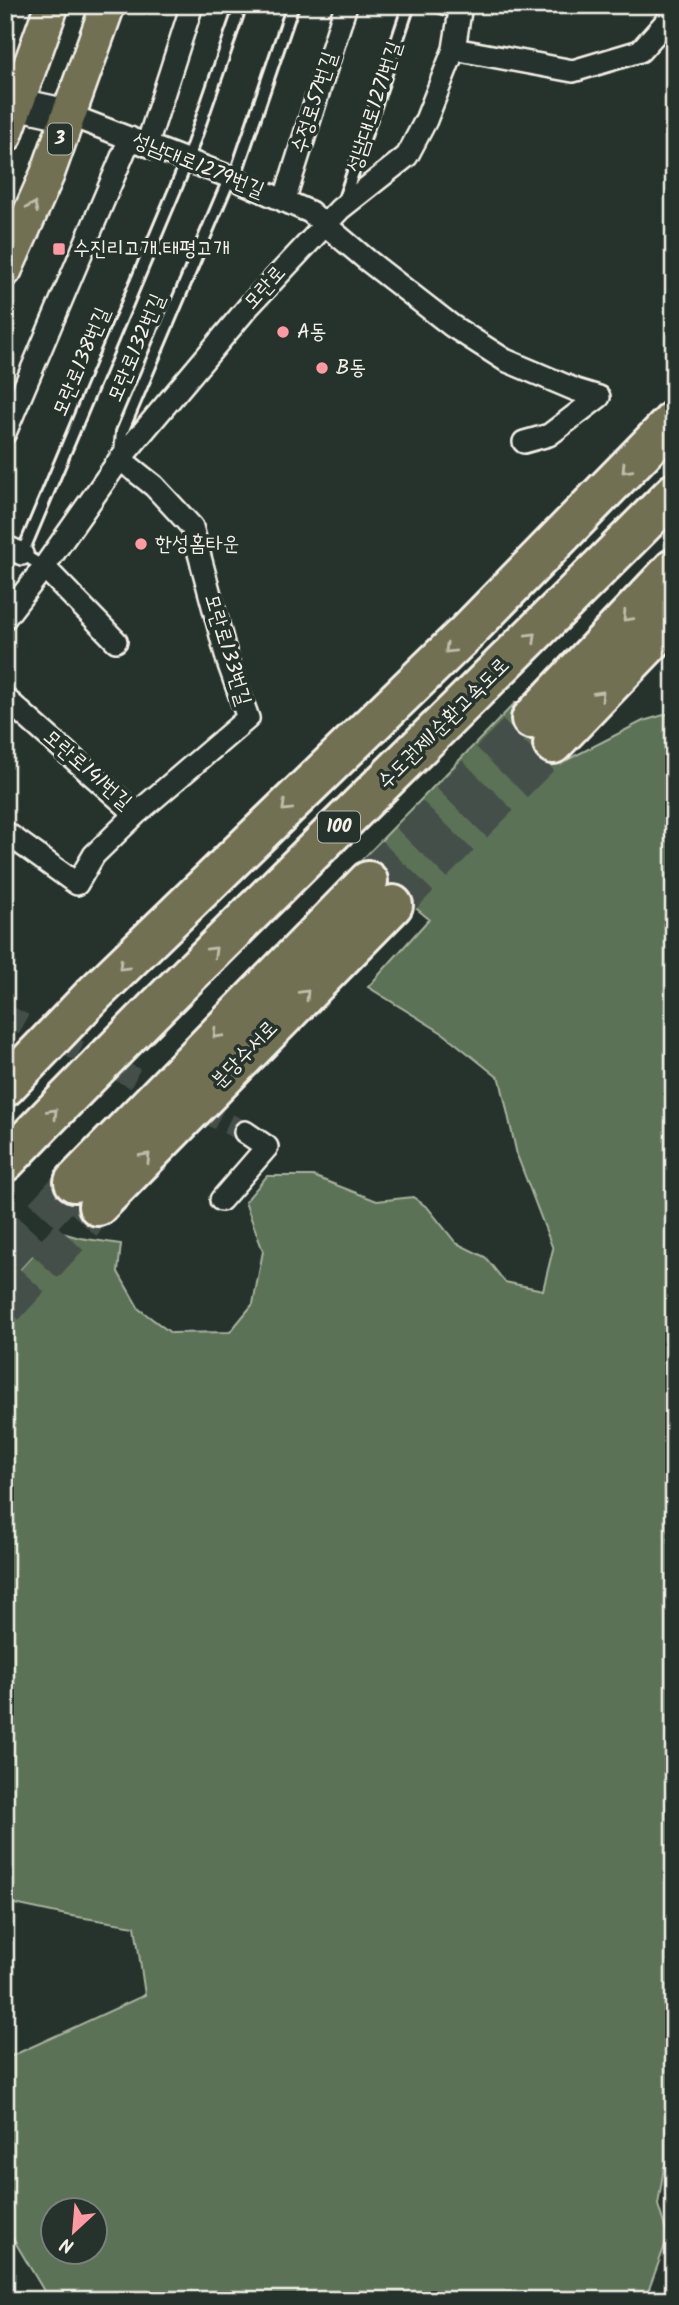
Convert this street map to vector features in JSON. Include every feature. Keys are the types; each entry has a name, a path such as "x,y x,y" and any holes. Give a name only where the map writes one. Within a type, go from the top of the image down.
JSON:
{"highway":[{"name":"100","path":"5,1087 95,993 465,634 674,420"},
{"name":"수도권제1순환고속도로","path":"5,1162 143,1019 497,673 674,494"},
{"path":"674,568 542,732 674,618"},
{"name":"분당수서로","path":"86,1194 380,893"}],"main road":[{"path":"5,136 12,102 52,5"},
{"name":"3","path":"5,270 47,175 108,5"},
{"path":"12,102 69,115"}],"street":[{"path":"5,433 139,142 192,5"},
{"name":"수정로57번길","path":"284,201 346,5"},
{"name":"모란로","path":"5,618 120,459 248,306 323,225 407,156 426,120 454,49 460,9"},
{"path":"454,49 573,71 640,51 674,13"},
{"name":"성남대로1279번길","path":"69,115 232,178 310,212 406,291 473,340 505,360 599,397 549,435 524,442"},
{"name":"모란로133번길","path":"5,832 77,884 94,855 136,814 248,718 228,662 192,527 154,486 120,459"},
{"path":"44,567 116,641"},
{"name":"모란로141번길","path":"5,698 136,814"},
{"path":"221,1200 267,1147 244,1132"}],"lane":[{"path":"187,161 241,5"},
{"path":"232,178 293,5"},
{"name":"성남대로1271번길","path":"340,209 409,5"},
{"path":"434,5 460,9"},
{"name":"모란로138번길","path":"44,567 14,550 187,161"},
{"name":"모란로132번길","path":"120,459 122,432 232,178"}],"green space":[{"path":"515,703 567,760 643,721 674,712 674,2168 664,2167 658,2205 668,2237 645,2300 62,2300 44,2291 5,2225 5,2059 145,1995 135,1926 5,1902 5,1285 55,1231 121,1244 118,1272 139,1309 171,1333 230,1332 253,1304 263,1251 245,1202 267,1176 313,1176 377,1201 413,1197 428,1208 456,1243 485,1257 505,1282 543,1290 553,1249 517,1155 500,1079 444,1034 368,987 429,919 360,862"}],"tunnel":[{"path":"368,881 531,719"},
{"path":"393,905 553,744"},
{"path":"5,1015 245,1132"},
{"path":"5,1257 74,1182"},
{"path":"5,1307 98,1206"}],"place":[{"name":"수진리고개.태평고개","path":"59,249"},
{"name":"A동","path":"283,332"},
{"name":"B동","path":"322,368"},
{"name":"한성홈타운","path":"141,544"}]}
